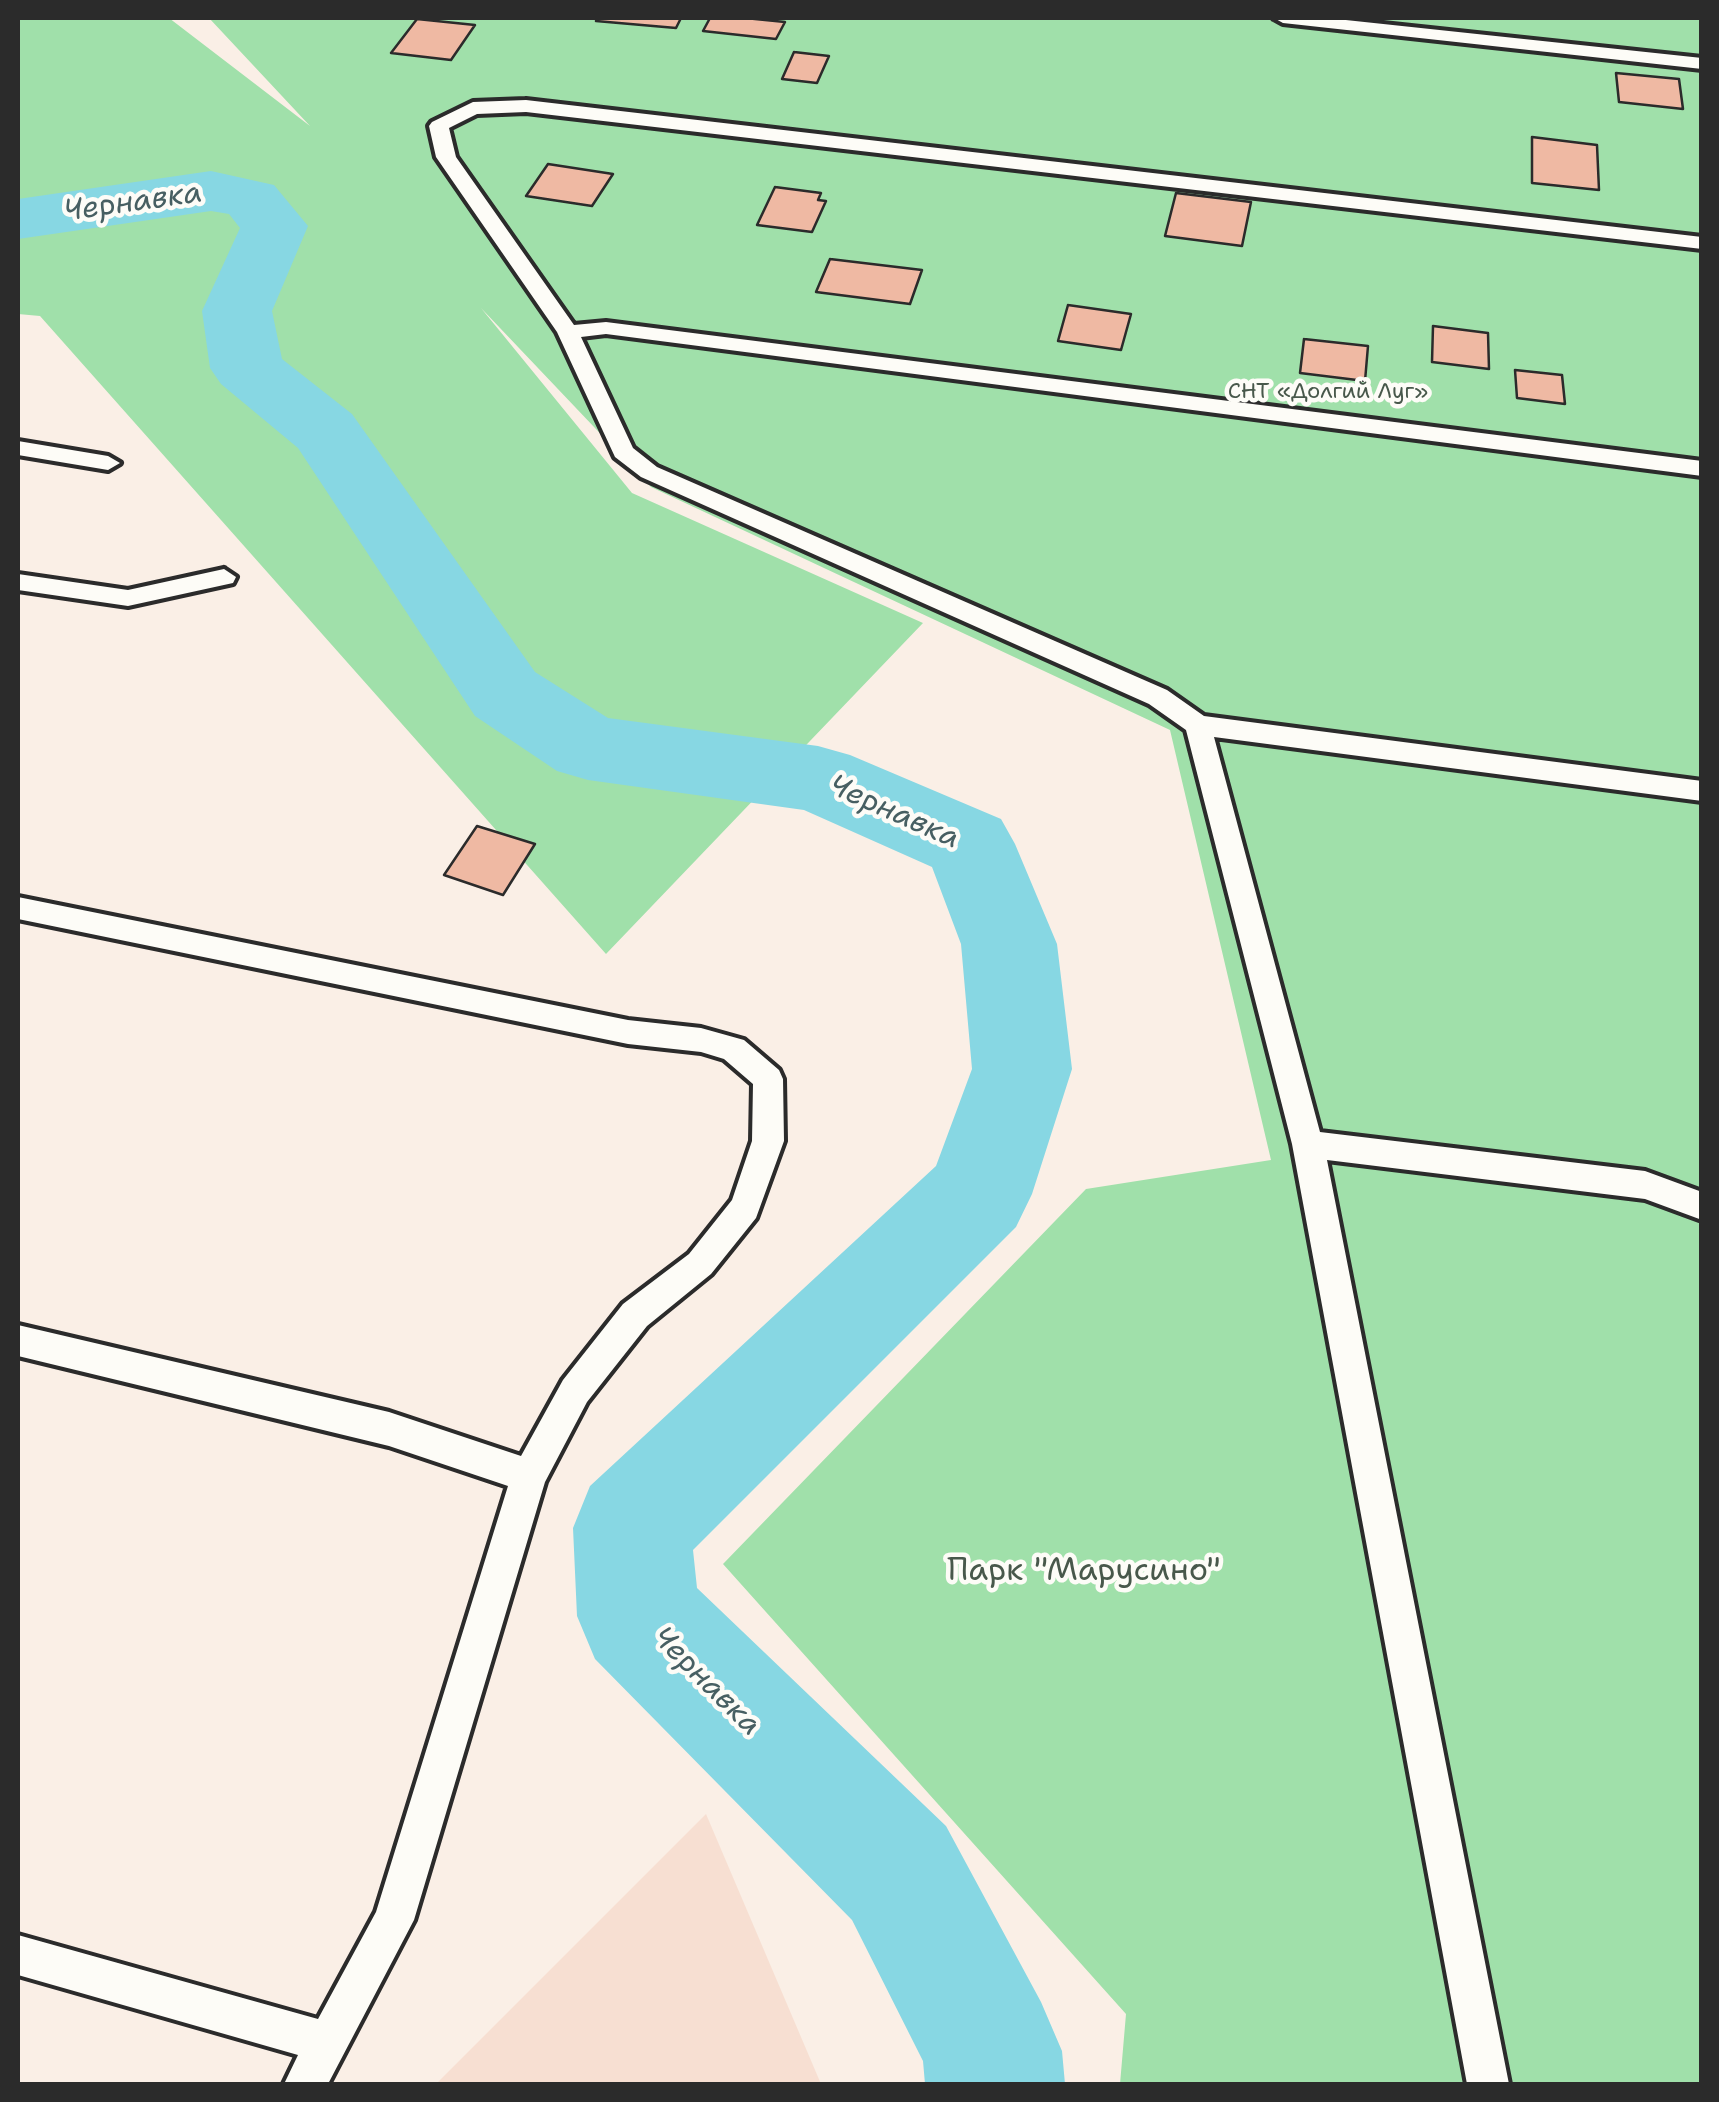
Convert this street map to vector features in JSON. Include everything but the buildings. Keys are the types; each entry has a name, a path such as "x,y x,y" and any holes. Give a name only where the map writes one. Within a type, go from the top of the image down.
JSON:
{"lane":[{"path":"1284,18 1702,64"},
{"path":"1702,242 526,106 473,108 439,126 446,157 568,332 623,452 649,472 1158,697 1198,725 1702,791"},
{"path":"568,332 606,328 1702,469"},
{"path":"18,448 108,463"},
{"path":"18,582 128,598 224,577"},
{"path":"1198,725 1308,1144 1488,2084"},
{"path":"18,908 628,1032 701,1040 733,1049 768,1079 768,1142 745,1208 700,1264 635,1315 575,1392 529,1476 394,1920 305,2084"},
{"path":"1308,1144 1646,1185 1702,1206"},
{"path":"18,1340 388,1429 529,1476"},
{"path":"18,1955 330,2043"}],"shaded area":[{"path":"706,1814 821,2084 436,2084"}],"green space":[{"name":"СНТ «Долгий Луг»","path":"18,18 169,18 310,126 209,18 1701,18 1701,2084 1120,2084 1126,2014 723,1564 1086,1189 1271,1160 1170,730 651,487 481,308 632,493 923,623 606,954 40,316 18,314"}],"waterway":[{"name":"Чернавка","path":"18,219 211,191 251,199 274,226 237,311 247,368 325,431 505,694 588,748 818,779 969,844 1009,944 1022,1069 979,1194 632,1528 638,1616 899,1873 992,2051 995,2084"}],"park label":[{"name":"Парк \"Марусино\"","path":"1084,1572"}]}
